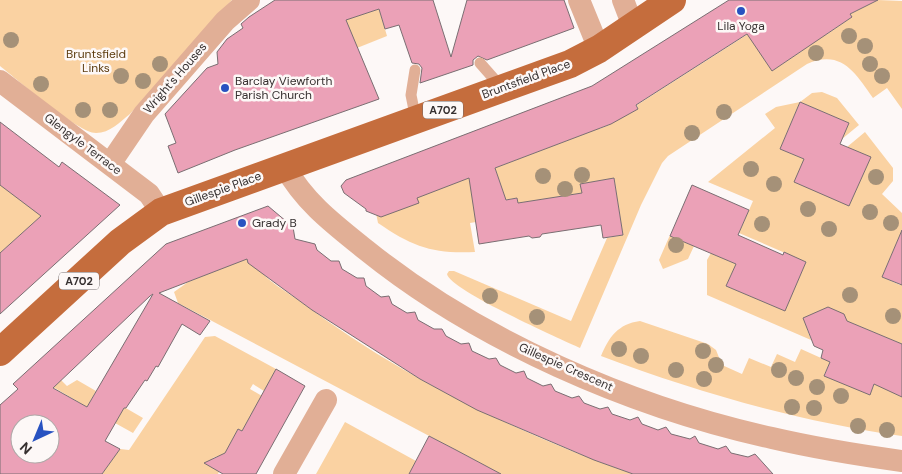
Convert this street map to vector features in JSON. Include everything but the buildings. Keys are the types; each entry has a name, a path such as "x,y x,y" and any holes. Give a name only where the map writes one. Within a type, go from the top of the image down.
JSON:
{"main road":[{"name":"Bruntsfield Place","path":"285,167 570,64 599,49 672,0"},
{"name":"Gillespie Place","path":"162,212 285,167"},
{"name":"A702","path":"0,352 127,236 162,212"}],"street":[{"name":"Wright's Houses","path":"110,164 144,114 225,21 249,0"},
{"path":"579,0 599,49"},
{"path":"623,0 633,26"},
{"name":"Glengyle Terrace","path":"0,81 149,194 162,212"},
{"name":"Gillespie Crescent","path":"285,167 297,189 314,206 388,267 454,313 531,353 654,404 714,423 771,438 902,461"},
{"path":"284,474 326,400"}],"lane":[{"path":"480,63 502,88"},
{"path":"415,70 411,95 416,120"}],"green space":[{"name":"Bruntsfield Links","path":"0,0 232,0 130,114 119,124 101,133 96,133 76,125 0,66"},
{"path":"878,0 902,1 902,109 887,88 873,98 860,80 846,66 830,59 819,60 807,64 668,156 662,163 641,205 580,348 485,302 466,291 447,274 449,271 454,271 571,321 607,238 623,235 614,178 581,184 582,193 518,203 517,198 501,200 476,222 470,223 475,252 447,252 424,247 402,238 378,223 376,213 475,175 504,194 495,168 589,132 597,125 599,129 609,125 627,111 629,114 638,109 637,105 748,34 772,71 802,51 790,33 820,26 826,35 852,17 850,14"},
{"path":"379,9 387,36 357,48 291,36"},
{"path":"822,92 837,98 859,125 842,139 849,123 800,102 812,93"},
{"path":"800,102 780,149 804,159 849,206 870,157 847,147 865,132 893,168 893,181 882,194 902,213 902,230 882,277 900,285 902,282 902,344 854,324 814,314 807,329 811,340 707,295 707,260 711,253 736,264 726,286 785,310 806,262 739,233 753,201 708,182 775,128 765,114 776,107"},
{"path":"0,185 54,211 38,219 0,253"},
{"path":"670,235 694,246 688,259 663,269 659,260"},
{"path":"257,254 262,272 274,284 378,355 502,421 589,458 633,474 501,474 178,303 174,292 188,282"},
{"path":"640,321 708,344 716,350 722,365 742,374 749,358 771,367 777,354 795,362 801,349 830,362 824,375 870,394 875,383 902,397 902,436 863,430 749,404 675,382 601,356 615,332 626,325"},
{"path":"215,336 276,369 264,391 253,384 250,389 262,396 242,431 238,429 230,444 226,460 218,456 213,458 209,465 219,472 218,474 102,474 120,449 129,450 205,337"},
{"path":"61,380 67,386 77,380 96,391 87,407 53,387"},
{"path":"124,407 143,418 133,433 115,423"},
{"path":"345,422 416,461 410,474 316,474"}],"place":[{"name":"Lila Yoga","path":"741,11"},
{"name":"Barclay Viewforth Parish Church","path":"225,88"},
{"name":"Grady B","path":"242,223"}]}
